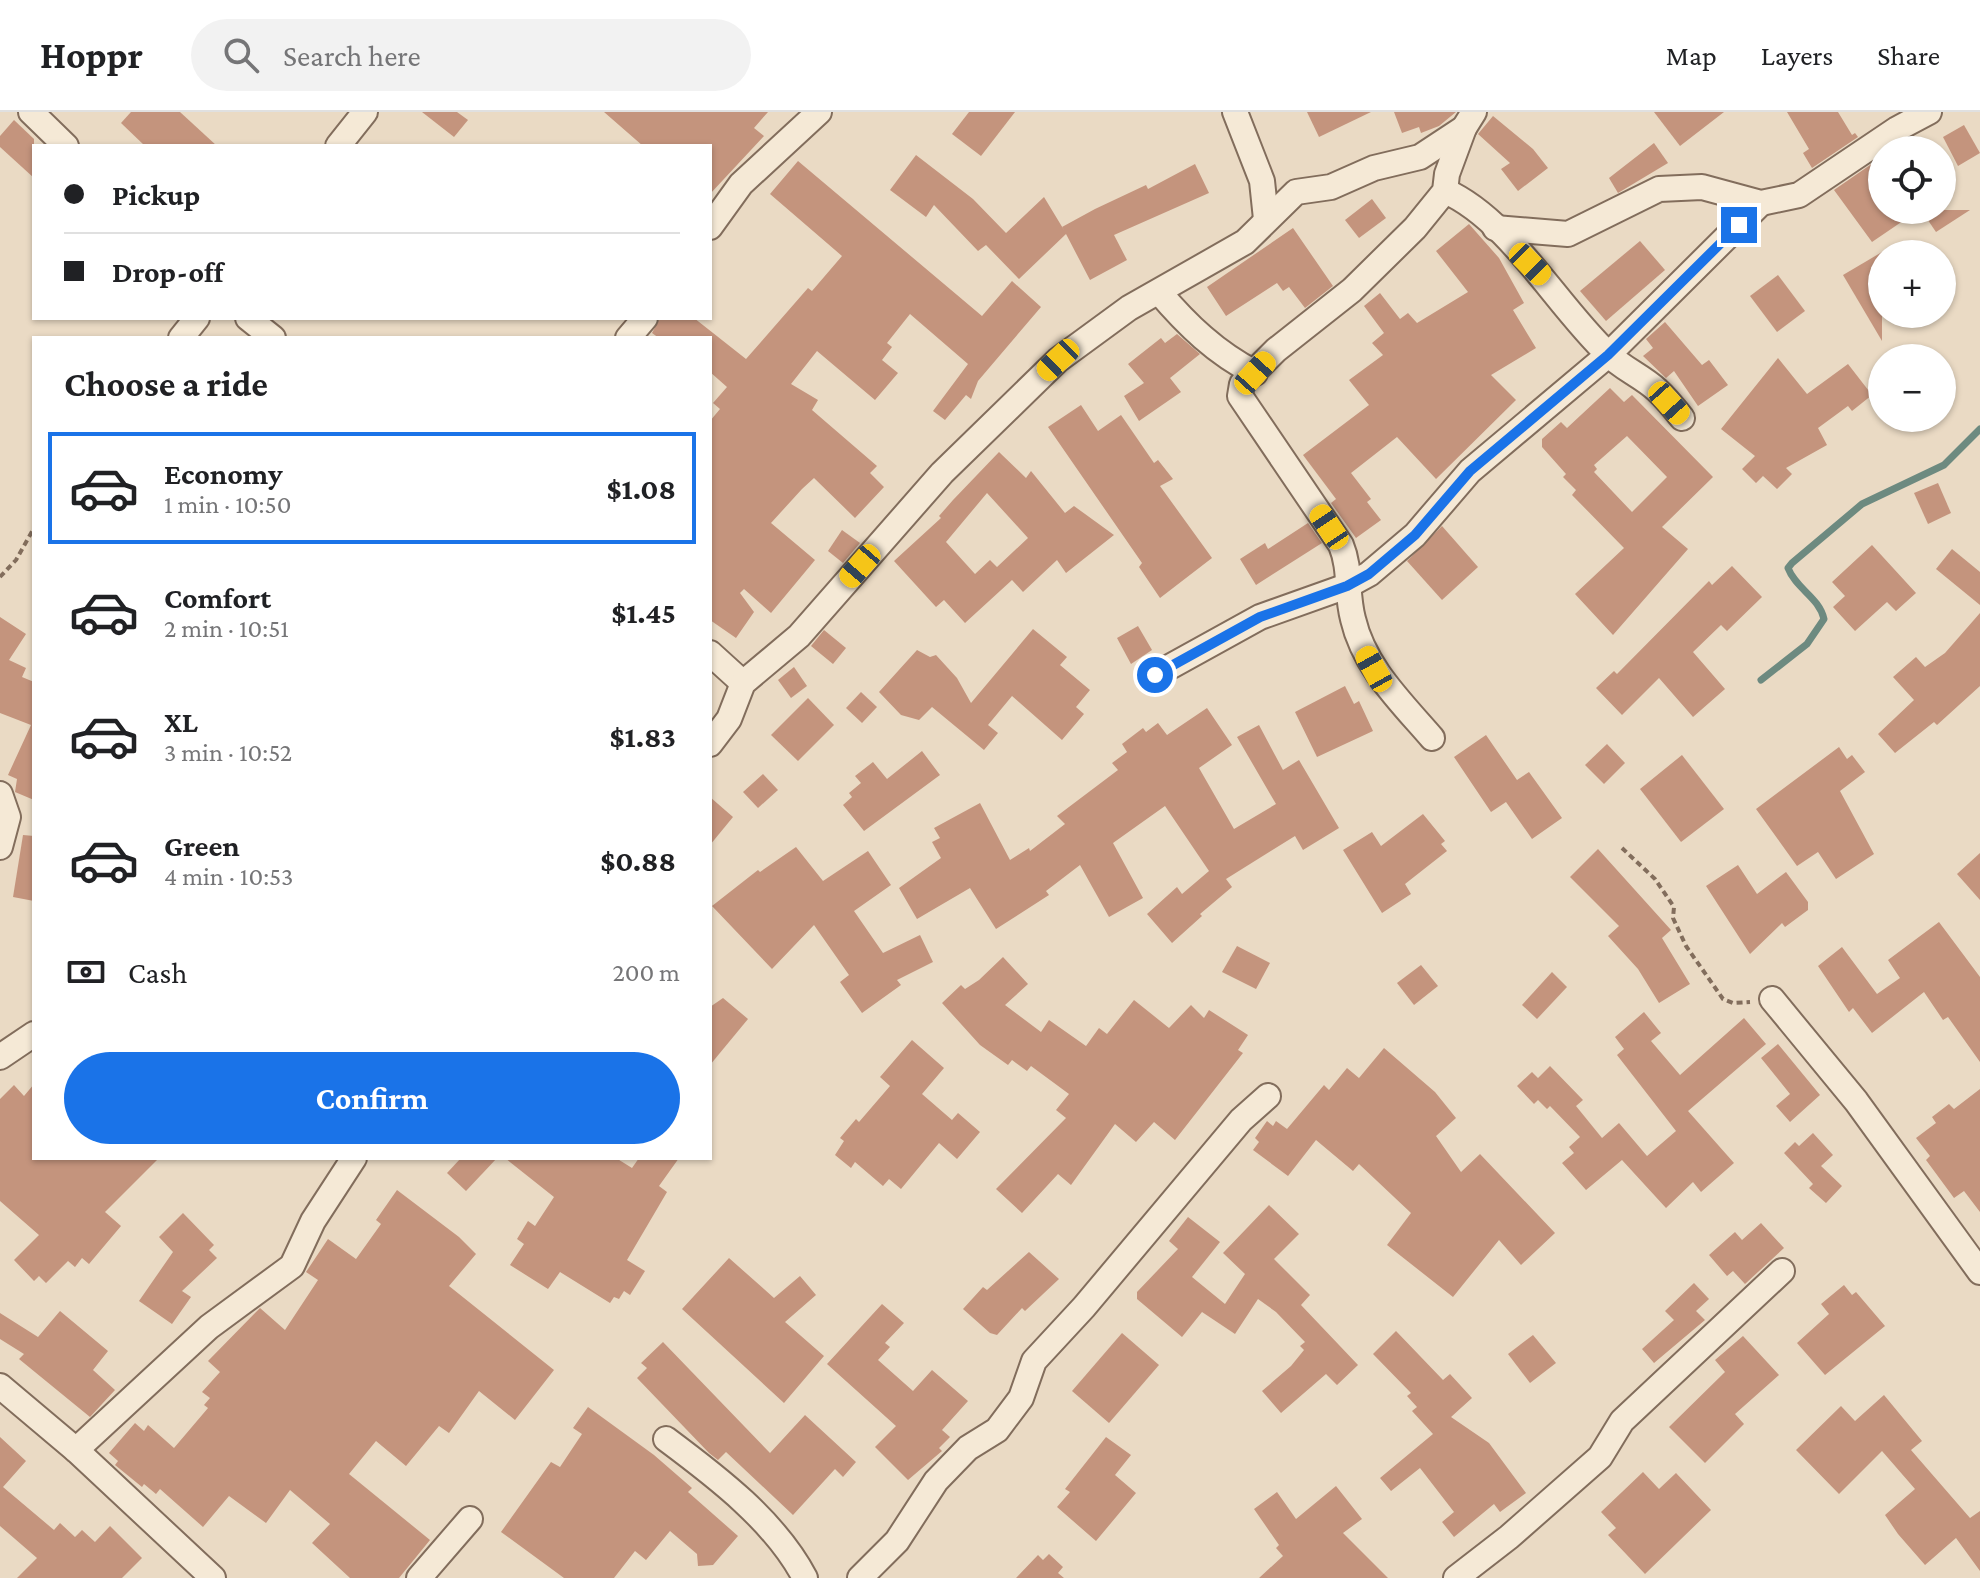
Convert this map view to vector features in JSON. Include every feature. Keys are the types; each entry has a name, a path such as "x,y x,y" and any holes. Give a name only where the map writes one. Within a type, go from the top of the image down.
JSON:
{"street":[{"path":"31,112 64,144"},
{"path":"340,144 365,112"},
{"path":"712,224 741,184 819,112"},
{"path":"1235,112 1262,181 1266,219"},
{"path":"1495,228 1568,234 1659,189 1702,187 1761,203 1799,195 1892,120 1929,112"},
{"path":"712,741 729,719 743,683 799,636 942,473 1058,360 1129,308 1245,242 1296,192 1331,187 1374,168 1420,157 1469,120"},
{"path":"1432,738 1366,655 1352,616 1347,586 1349,565 1341,545 1240,396 1242,384 1290,337 1352,290 1415,228 1445,191 1447,174 1469,120"},
{"path":"1445,191 1457,196 1495,228 1543,277 1608,355 1656,389 1682,418"},
{"path":"1155,675 1260,617 1347,586 1369,574 1415,535 1470,471 1608,355 1761,203"},
{"path":"1159,292 1183,320 1228,359 1255,373"},
{"path":"183,336 195,320"},
{"path":"250,320 270,336"},
{"path":"630,336 643,320"},
{"path":"712,655 743,683"},
{"path":"0,794 8,817 0,847"},
{"path":"1772,999 1856,1101 1980,1272"},
{"path":"0,1057 32,1035"},
{"path":"860,1578 897,1541 936,1481 968,1448 997,1430 1021,1398 1034,1361 1084,1307 1241,1120 1268,1096"},
{"path":"76,1450 209,1327 292,1266 313,1221 353,1160"},
{"path":"1456,1578 1509,1537 1600,1457 1622,1421 1782,1271"},
{"path":"0,1386 76,1450 213,1578"},
{"path":"666,1439 719,1478 793,1557 805,1578"},
{"path":"419,1578 470,1519"}],"path":[{"path":"0,577 16,560 32,532"},
{"path":"1622,848 1655,879 1674,907 1673,918 1686,946 1723,999 1744,1003"}],"building":[{"path":"131,112 180,112 215,144 143,144 121,123"},
{"path":"422,112 457,112 468,120 454,137"},
{"path":"604,112 768,112 754,128 764,136 712,192 712,144 641,144"},
{"path":"969,112 1015,112 981,156 952,134"},
{"path":"1307,112 1371,112 1319,137"},
{"path":"1394,112 1456,112 1439,126 1421,133 1419,127 1402,133"},
{"path":"1654,112 1724,112 1680,146"},
{"path":"1787,112 1838,112 1852,135 1855,133 1858,137 1812,168 1803,153 1809,149"},
{"path":"1493,116 1533,149 1548,168 1518,191 1501,169 1510,163 1478,134"},
{"path":"14,120 34,139 32,176 0,147 0,136"},
{"path":"1964,125 1980,153 1958,166 1956,136 1945,136"},
{"path":"1654,143 1668,163 1618,193 1609,178"},
{"path":"916,155 973,199 1006,233 1044,197 1062,227 1146,185 1148,189 1195,164 1209,193 1114,235 1127,260 1090,280 1066,234 1019,279 986,245 978,251 934,205 926,217 890,190"},
{"path":"798,161 982,316 1012,281 1041,307 978,381 971,399 966,395 945,420 933,411 968,364 910,314 887,343 892,347 882,360 898,373 875,400 817,351 791,384 818,400 812,410 877,466 870,473 884,487 855,518 814,478 802,489 771,523 815,560 771,613 744,589 740,593 754,612 736,638 712,621 712,419 720,409 713,403 727,387 712,374 712,336 656,336 652,333 659,320 697,320 746,359 808,288 812,291 842,256 770,194"},
{"path":"1868,166 1868,224 1898,224 1871,240 1834,190"},
{"path":"1372,199 1386,218 1359,238 1345,220"},
{"path":"1956,210 1970,210 1956,219"},
{"path":"1469,224 1499,258 1524,303 1513,310 1536,348 1491,375 1516,400 1436,479 1397,437 1351,473 1371,499 1367,502 1381,520 1356,538 1331,503 1336,499 1303,455 1369,405 1349,380 1383,355 1372,343 1384,333 1364,306 1380,293 1400,319 1408,313 1417,323 1468,292 1436,251"},
{"path":"1931,224 1948,224 1936,232"},
{"path":"1293,228 1333,286 1305,308 1289,287 1283,291 1277,283 1226,316 1207,287"},
{"path":"1640,241 1665,270 1606,321 1580,291"},
{"path":"1868,260 1868,317 1843,275"},
{"path":"1778,275 1805,311 1777,332 1750,296"},
{"path":"1665,322 1702,365 1709,360 1728,385 1698,406 1674,371 1666,378 1643,356 1653,348 1646,339"},
{"path":"1874,328 1882,328 1882,341"},
{"path":"1177,334 1200,354 1170,378 1181,392 1139,421 1124,396 1144,383 1128,364 1161,338 1165,343"},
{"path":"1778,358 1807,394 1848,364 1868,390 1868,398 1852,411 1848,406 1818,428 1827,445 1786,468 1792,474 1777,489 1763,476 1756,483 1742,469 1755,456 1721,429"},
{"path":"1610,388 1624,402 1632,395 1713,477 1662,527 1688,549 1613,635 1575,594 1624,548 1572,495 1576,490 1563,477 1566,474 1542,447 1542,439 1561,422 1567,428","holes":["1627,436 1667,477 1632,512 1594,472 1597,469 1594,465"]},
{"path":"1081,405 1098,431 1121,415 1154,463 1158,460 1173,479 1160,486 1212,558 1160,598 1139,567 1142,563 1048,427"},
{"path":"999,452 1026,478 1031,471 1065,513 1074,506 1114,535 1066,573 1057,560 1023,592 1012,580 965,623 944,600 936,607 894,561 941,518 939,516","holes":["987,493 1028,538 997,567 990,560 975,574 946,542"]},
{"path":"1938,483 1951,513 1928,524 1914,493"},
{"path":"1308,523 1322,543 1256,585 1240,559 1265,543 1268,549"},
{"path":"1442,526 1478,567 1442,600 1407,561"},
{"path":"842,530 860,543 843,563 828,551"},
{"path":"1872,545 1916,593 1896,611 1887,602 1855,631 1833,607 1845,596 1832,582"},
{"path":"1952,549 1980,572 1980,605 1936,569"},
{"path":"1732,566 1762,597 1727,631 1721,625 1693,652 1725,689 1693,717 1659,678 1622,715 1596,688 1614,671 1617,674 1709,581 1712,585"},
{"path":"1980,613 1980,686 1937,725 1934,722 1895,753 1878,734 1914,700 1893,677 1916,657 1925,667 1945,653"},
{"path":"0,617 26,634 9,660 26,668 22,677 32,681 32,799 15,792 17,779 8,775 31,725 0,713"},
{"path":"1138,626 1152,650 1131,664 1117,638"},
{"path":"1033,629 1067,657 1060,665 1090,690 1076,707 1084,714 1062,740 1012,696 988,725 998,733 984,750 932,707 919,720 901,715 879,692 917,650 930,657 936,655 957,678 971,703"},
{"path":"824,630 846,648 833,664 811,646"},
{"path":"794,667 807,686 791,698 778,680"},
{"path":"1345,686 1354,704 1359,701 1373,731 1317,757 1295,712"},
{"path":"861,692 877,707 862,723 846,708"},
{"path":"808,698 834,725 798,761 771,735"},
{"path":"1207,708 1232,745 1199,768 1234,829 1276,804 1237,737 1259,725 1283,770 1299,760 1339,828 1303,850 1295,836 1226,879 1232,887 1172,943 1147,914 1177,887 1182,894 1209,871 1165,806 1113,843 1143,898 1109,917 1080,865 1046,891 1049,895 996,929 970,888 917,919 899,888 941,858 932,842 940,838 934,828 980,803 1010,860 1029,848 1030,851 1065,824 1057,816 1118,770 1112,763 1127,752 1122,744 1143,728 1146,732 1158,723 1167,735"},
{"path":"1486,735 1517,780 1529,772 1562,818 1532,839 1506,802 1491,812 1454,757"},
{"path":"1607,744 1625,763 1604,784 1585,765"},
{"path":"1839,747 1847,759 1852,755 1865,772 1840,791 1874,854 1836,879 1818,852 1797,866 1756,809"},
{"path":"922,751 940,775 864,831 843,805 852,797 849,793 861,783 855,776 873,762 887,779"},
{"path":"1682,755 1724,809 1681,842 1640,789"},
{"path":"763,774 778,790 758,808 743,792"},
{"path":"712,799 733,817 712,843"},
{"path":"1423,814 1445,841 1441,844 1447,851 1405,884 1411,894 1382,913 1343,850 1372,832 1381,846"},
{"path":"23,835 32,836 32,901 13,897"},
{"path":"796,847 823,881 868,851 891,885 854,911 883,953 920,935 933,962 897,980 901,985 862,1013 840,982 849,975 814,925 772,969 712,906 758,870 760,872"},
{"path":"1598,849 1671,930 1662,938 1690,984 1659,1003 1638,969 1608,936 1619,926 1570,877"},
{"path":"1980,853 1980,900 1957,874"},
{"path":"1738,865 1757,894 1786,872 1808,902 1808,910 1785,927 1782,923 1750,954 1706,886"},
{"path":"1939,922 1980,977 1980,1062 1948,1017 1943,1020 1924,992 1872,1033 1853,1008 1849,1012 1818,966 1842,947 1877,994 1900,978 1888,960"},
{"path":"1237,946 1270,963 1256,989 1222,972"},
{"path":"1003,957 1028,984 1005,1005 1041,1032 1049,1020 1086,1046 1099,1028 1107,1034 1134,1000 1169,1028 1191,1005 1204,1018 1209,1010 1248,1035 1238,1050 1243,1053 1175,1140 1154,1122 1136,1142 1115,1124 1071,1185 1058,1174 1022,1213 996,1189 1066,1118 1056,1110 1069,1094 1031,1066 1027,1071 1012,1060 1008,1065 980,1045 942,1003 961,985 965,989 979,980"},
{"path":"1421,965 1438,986 1414,1005 1397,983"},
{"path":"1552,972 1567,987 1537,1019 1522,1005"},
{"path":"723,998 748,1019 712,1063 712,1006"},
{"path":"1644,1012 1661,1033 1651,1041 1680,1075 1744,1018 1766,1044 1688,1111 1734,1163 1701,1192 1693,1182 1666,1208 1622,1160 1586,1190 1562,1163 1574,1153 1569,1147 1580,1137 1550,1106 1547,1109 1538,1100 1534,1104 1517,1086 1532,1072 1538,1078 1550,1066 1583,1100 1576,1106 1602,1138 1619,1123 1647,1156 1676,1131 1617,1055 1624,1049 1615,1037"},
{"path":"912,1040 944,1068 922,1094 952,1120 958,1113 980,1132 957,1159 939,1143 901,1189 889,1179 883,1186 855,1162 851,1168 835,1155 844,1141 840,1138 856,1119 859,1122 890,1086 880,1077"},
{"path":"1778,1044 1820,1095 1790,1122 1776,1106 1790,1094 1761,1058"},
{"path":"1384,1048 1435,1092 1456,1118 1436,1136 1461,1172 1480,1154 1555,1233 1521,1265 1499,1240 1453,1297 1387,1245 1411,1213 1359,1164 1353,1171 1316,1140 1288,1176 1253,1150 1259,1142 1255,1138 1267,1121 1273,1126 1276,1121 1287,1129 1324,1085 1329,1090 1347,1068 1359,1078"},
{"path":"14,1085 24,1096 32,1086 32,1160 157,1160 105,1212 121,1226 89,1264 82,1258 75,1267 68,1261 46,1283 39,1276 34,1281 14,1260 39,1235 0,1201 0,1099"},
{"path":"1980,1089 1980,1212 1964,1191 1954,1198 1926,1160 1930,1156 1916,1138 1936,1123 1932,1117 1949,1104 1954,1109"},
{"path":"1813,1133 1833,1155 1821,1166 1842,1186 1826,1203 1809,1188 1813,1184 1784,1153 1795,1142 1799,1146"},
{"path":"459,1160 495,1160 466,1191 447,1173"},
{"path":"508,1160 619,1160 632,1168 638,1160 678,1160 659,1186 667,1192 627,1260 645,1271 630,1295 624,1291 619,1299 614,1297 610,1303 560,1272 548,1289 510,1265 524,1244 517,1239 528,1221 535,1226 554,1197"},
{"path":"397,1190 459,1237 476,1254 449,1286 554,1370 515,1420 479,1391 449,1433 439,1426 406,1466 376,1441 349,1474 430,1540 399,1578 350,1578 312,1543 330,1524 290,1490 266,1523 229,1496 203,1527 160,1489 156,1494 144,1484 142,1487 115,1465 118,1461 109,1453 135,1423 144,1431 148,1425 174,1448 208,1408 204,1405 210,1398 202,1392 220,1372 208,1361 260,1308 285,1330 318,1280 306,1272 328,1239 356,1259 381,1224 376,1220"},
{"path":"1269,1205 1299,1234 1274,1259 1310,1295 1301,1305 1358,1365 1337,1385 1326,1374 1281,1413 1262,1391 1291,1366 1304,1350 1300,1346 1305,1342 1276,1312 1258,1299 1235,1334 1202,1312 1182,1337 1137,1299 1137,1292 1178,1249 1169,1241 1188,1217 1220,1242 1192,1277 1225,1304 1245,1274 1223,1253"},
{"path":"183,1213 214,1245 209,1250 217,1258 182,1291 191,1297 172,1324 139,1301 173,1252 159,1237"},
{"path":"1761,1223 1784,1248 1745,1284 1733,1271 1727,1276 1709,1255 1735,1232 1742,1240"},
{"path":"1029,1252 1059,1279 1025,1311 1022,1308 997,1335 990,1333 963,1309 983,1287 987,1290"},
{"path":"729,1258 774,1298 800,1276 816,1295 785,1322 824,1356 784,1403 682,1309"},
{"path":"1694,1283 1709,1299 1696,1311 1705,1320 1654,1363 1642,1349 1674,1320 1665,1311"},
{"path":"1844,1285 1852,1295 1856,1292 1885,1326 1825,1375 1797,1343 1829,1314 1821,1304"},
{"path":"882,1304 904,1323 885,1343 890,1347 878,1360 913,1391 932,1370 968,1401 942,1430 950,1437 939,1448 942,1451 908,1480 875,1447 896,1426 827,1364"},
{"path":"60,1311 108,1351 93,1370 115,1390 90,1417 19,1359 24,1354 0,1339 0,1313 38,1337"},
{"path":"1396,1331 1443,1380 1450,1374 1472,1398 1451,1417 1489,1443 1526,1493 1500,1512 1494,1504 1454,1537 1442,1522 1454,1512 1420,1468 1391,1491 1380,1478 1433,1434 1412,1411 1417,1407 1407,1396 1411,1393 1373,1354"},
{"path":"1122,1333 1159,1365 1109,1423 1072,1391"},
{"path":"1533,1335 1556,1363 1530,1383 1508,1354"},
{"path":"1743,1336 1779,1375 1735,1414 1744,1424 1705,1463 1669,1427 1725,1372 1715,1360"},
{"path":"663,1342 770,1453 805,1415 856,1462 843,1477 835,1469 793,1515 726,1452 718,1460 709,1453 637,1378 647,1368 641,1363"},
{"path":"1884,1395 1922,1441 1911,1450 1970,1518 1980,1511 1980,1571 1956,1538 1925,1565 1898,1534 1885,1515 1915,1489 1882,1451 1839,1494 1796,1450 1841,1406 1855,1421"},
{"path":"588,1407 654,1455 692,1488 688,1492 738,1536 713,1565 698,1566 697,1554 670,1531 646,1560 635,1551 614,1578 564,1578 501,1532 551,1462 560,1467 582,1434 573,1428"},
{"path":"0,1437 26,1461 3,1487 54,1530 60,1523 75,1537 82,1530 95,1542 110,1526 142,1558 122,1578 17,1578 37,1558 0,1526"},
{"path":"1106,1437 1131,1455 1115,1475 1136,1493 1096,1541 1057,1507 1070,1492 1065,1489"},
{"path":"1643,1472 1659,1489 1676,1473 1711,1510 1645,1574 1608,1535 1616,1528 1601,1512"},
{"path":"1336,1486 1362,1519 1343,1533 1388,1578 1259,1578 1283,1556 1254,1509 1277,1492 1296,1519"},
{"path":"1049,1554 1063,1567 1058,1573 1064,1578 1016,1578 1038,1555 1043,1560"}],"waterway":[{"path":"1761,680 1807,644 1824,619 1817,605 1796,582 1788,568 1792,563 1862,504 1944,465 1980,429"}],"route":[{"path":"1155,675 1260,617 1347,586 1369,574 1415,535 1470,471 1518,426 1608,355 1739,225"}]}
